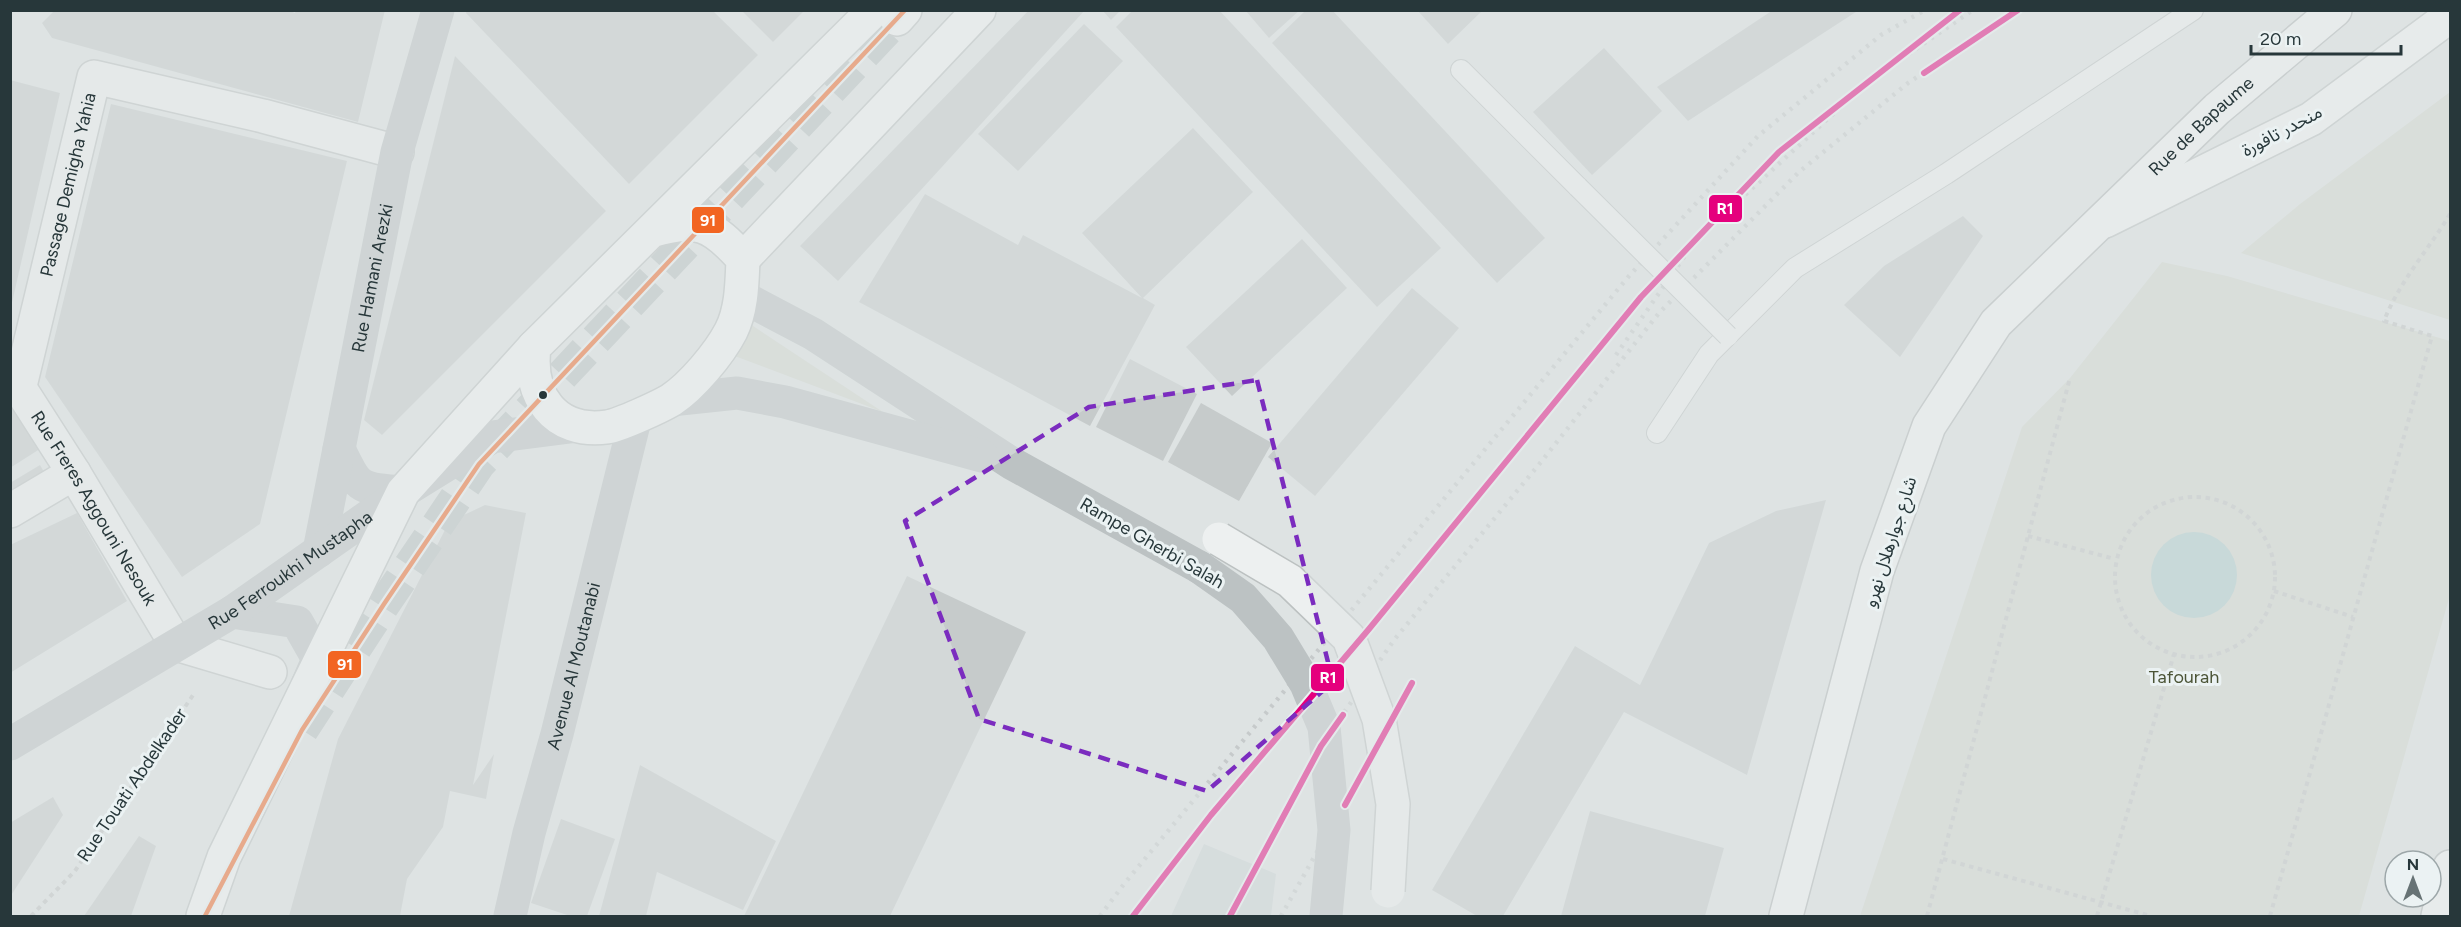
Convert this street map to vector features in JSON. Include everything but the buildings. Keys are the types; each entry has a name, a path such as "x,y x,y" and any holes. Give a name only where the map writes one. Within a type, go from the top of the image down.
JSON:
{"main road":[{"path":"534,347 532,368 544,404 560,417 578,426 608,427 671,400 715,358 732,329 741,296 743,259 979,10"},
{"name":"Rue de Bapaume","path":"2100,224 2217,109 2335,10"},
{"path":"204,916 302,716 403,492 534,347 651,231 892,13"},
{"name":"منحدر تافورة","path":"2100,224 2311,119 2451,16"},
{"path":"651,231 674,224 714,230 743,259"},
{"name":"شارع جوارهلال نهرو","path":"1786,916 1877,571 1929,426 1996,322 2100,224"},
{"path":"2438,916 2451,867"}],"street":[{"name":"Rue Hamani Arezki","path":"319,551 397,152 438,10"},
{"name":"Passage Demigha Yahia","path":"15,379 94,77 263,116 397,152"},
{"name":"Rampe Gherbi Salah","path":"741,296 813,334 1011,463 1199,567 1243,598 1278,638 1306,684 1324,727 1334,830 1326,916"},
{"name":"Rue Freres Aggouni Nesouk","path":"15,379 176,644"},
{"name":"Rampe Gherbi Salah","path":"671,400 737,393 785,402 1011,463"},
{"name":"Avenue Al Moutanabi","path":"510,916 529,833 636,416"},
{"name":"Rue Ferroukhi Mustapha","path":"10,744 232,612 403,492 492,436 578,426"},
{"path":"339,449 354,479 368,489 403,492"},
{"path":"10,510 74,473"},
{"path":"1220,539 1290,581 1349,638 1380,719 1393,804 1388,891"},
{"path":"232,612 297,622 318,659 302,716"},
{"path":"176,644 270,672"}],"lane":[{"path":"1657,433 1709,354 1795,268 1946,174 2193,10"},
{"path":"1461,69 1728,336"}],"path":[{"path":"2270,916 2432,336 2384,321 2392,301 2451,214"},
{"path":"1927,916 2070,378"},
{"path":"2193,496 2218,499 2242,511 2260,529 2272,552 2276,577 2272,602 2260,626 2242,643 2217,656 2189,658 2162,651 2139,636 2122,613 2114,587 2115,559 2127,534 2145,513 2168,501 2193,496"},
{"path":"2028,536 2115,559"},
{"path":"2274,591 2353,617"},
{"name":"Rue Touati Abdelkader","path":"31,916 75,871 198,686 176,644"},
{"path":"2097,916 2174,654"},
{"path":"1943,859 2151,916"}],"highlighted area":[{"path":"1257,380 1333,682 1207,791 979,719 905,521 1089,407"}],"shaded area":[{"path":"1204,844 1276,874 1271,916 1171,916"}],"green space":[{"path":"2450,92 2450,320 2241,253 2300,204"},
{"name":"Tafourah","path":"2162,262 2227,276 2450,341 2450,595 2359,916 1860,916 2022,427 2070,378"},
{"path":"747,322 883,412 724,352"}],"water":[{"path":"2194,532 2211,535 2225,544 2234,558 2237,575 2234,592 2225,606 2211,615 2194,618 2177,615 2163,606 2154,592 2151,575 2154,558 2163,544 2177,535"}],"tunnel":[{"path":"302,730 479,464 897,19"}],"railway":[{"path":"1100,916 1124,884 1629,276 1758,136 1881,35 1925,10"},
{"path":"1616,355 1696,240 1869,81 1973,10"},
{"path":"1230,916 1321,746 1394,640 1541,462 1659,313 1799,172 1908,83 2018,10"},
{"path":"1281,916 1412,683"}],"transit line":[{"name":"91","path":"205,916 302,730 479,464 905,10"},
{"name":"R1","path":"1133,916 1211,815 1369,629 1641,297 1779,152 1960,10"},
{"name":"R1","path":"1924,73 2018,10"},
{"name":"R1","path":"1345,805 1412,683"},
{"name":"R1","path":"1230,916 1321,746 1343,715"}]}
